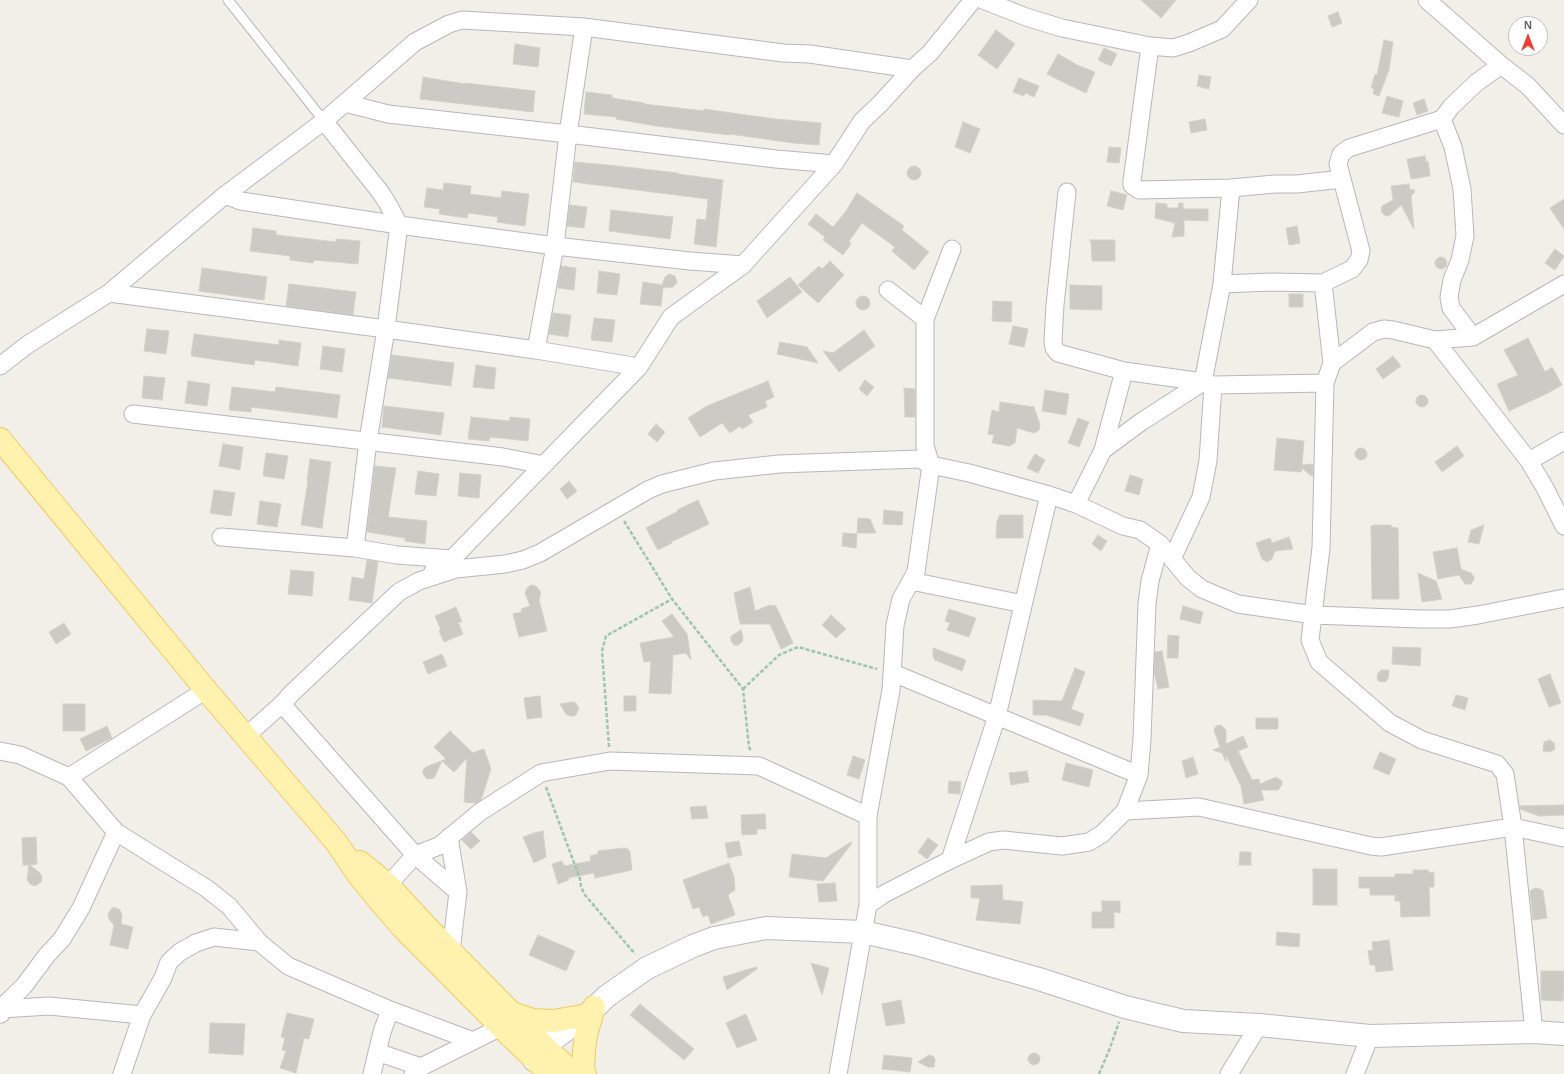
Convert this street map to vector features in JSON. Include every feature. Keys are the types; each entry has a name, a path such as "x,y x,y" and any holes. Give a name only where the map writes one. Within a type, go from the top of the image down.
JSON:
{"main road":[{"path":"0,439 206,690 336,842 359,876 402,927 506,1020 554,1021 590,1011 584,1050 583,1070 585,1074"},
{"path":"336,842 388,885 451,951 506,1020 543,1061 574,1074"}],"street":[{"path":"246,736 282,704 398,592 452,559 639,367 671,317 743,264 834,164 862,121 912,69 930,53 973,0"},
{"path":"983,0 1026,17 1062,28 1150,46 1173,48 1222,29 1249,0"},
{"path":"1427,0 1501,65 1528,86 1564,124"},
{"path":"0,366 27,345 109,293 225,195 324,121 414,42 449,24 462,20 584,27 783,53 810,54 912,69"},
{"path":"536,350 555,246 568,134 584,27"},
{"path":"1150,46 1132,185 1139,190 1231,188 1275,184 1297,184 1342,179"},
{"path":"1222,284 1272,282 1323,283 1352,269 1359,260 1361,251 1338,164 1341,154 1349,148 1442,119 1451,107 1476,83 1501,65"},
{"path":"345,103 388,114 776,159 834,164"},
{"path":"1442,119 1453,147 1462,189 1464,236 1460,260 1452,280 1449,297 1451,308 1472,336"},
{"path":"324,121 381,193 398,225 386,329 368,441 355,548"},
{"path":"1172,559 1201,497 1208,461 1208,384 1222,284 1231,188"},
{"path":"1067,192 1053,340 1054,348 1058,353 1124,371 1208,384 1325,383"},
{"path":"225,195 241,201 398,225 555,246 690,261 743,264"},
{"path":"838,1074 868,905 868,816 891,690 895,625 901,598 916,572 931,465 925,446 925,318 952,249"},
{"path":"1323,283 1332,363 1325,383 1321,541 1314,615 1310,640 1319,662 1390,723 1422,740 1497,764 1505,774 1513,827 1534,1032"},
{"path":"1332,363 1373,332 1393,330 1435,340 1472,336 1564,284"},
{"path":"888,290 925,318"},
{"path":"109,293 386,329 536,350 639,367"},
{"path":"1435,340 1529,461 1545,488 1564,526"},
{"path":"1076,504 1103,450 1124,371"},
{"path":"1103,450 1142,422 1208,384"},
{"path":"133,414 503,457 544,465"},
{"path":"1529,461 1564,441"},
{"path":"398,592 419,581 456,569 505,564 523,560 540,553 648,490 662,484 714,471 780,464 919,459 931,465 969,473 1049,495 1076,504 1123,526 1140,530 1160,544 1188,578 1202,589 1238,604 1314,615 1450,619 1564,598"},
{"path":"950,860 997,716 1049,495"},
{"path":"220,537 355,548 397,554 452,559"},
{"path":"868,905 884,894 989,842 1003,840 1062,846 1089,842 1102,834 1125,811 1139,775 1142,739 1147,604 1150,581 1160,544"},
{"path":"911,581 1023,604"},
{"path":"893,674 1139,775"},
{"path":"69,777 206,690"},
{"path":"282,704 415,855 458,892"},
{"path":"0,751 20,755 69,777 116,832 206,888 229,906 259,942 288,966 390,1010 473,1040"},
{"path":"388,885 415,855 439,846 480,812 541,773 610,761 759,766 868,816"},
{"path":"1125,811 1199,807 1381,847 1513,827 1564,838"},
{"path":"0,1013 24,986 47,955 62,939 81,908 116,832"},
{"path":"449,837 458,892 451,951"},
{"path":"543,1061 555,1038 607,996 647,968 714,938 766,928 863,932 916,944 945,954 1039,979 1124,1007 1183,1021 1259,1025 1370,1036 1534,1032 1564,1034"},
{"path":"122,1074 142,1015 163,978 169,962 180,952 196,943 214,937 259,942"},
{"path":"0,1013 48,1006 142,1015"},
{"path":"372,1074 390,1010"},
{"path":"377,1052 417,1070 473,1040 506,1020"},
{"path":"1229,1074 1259,1025"},
{"path":"1355,1074 1370,1036"}],"lane":[{"path":"228,0 324,121"}],"path":[{"path":"616,509 672,598 743,689 749,747 759,766"},
{"path":"610,761 602,651 606,636 672,598"},
{"path":"743,689 780,655 798,647 893,674"},
{"path":"541,773 583,891 647,968"},
{"path":"1099,1074 1110,1048 1124,1007"}],"building":[{"path":"1141,0 1176,0 1161,18"},
{"path":"1338,12 1342,23 1332,27 1328,16"},
{"path":"996,30 1015,44 997,69 978,55"},
{"path":"1384,40 1393,42 1389,70 1379,96 1373,94 1374,88 1371,88 1375,74 1377,75"},
{"path":"515,44 540,48 538,67 513,64"},
{"path":"1104,48 1117,54 1111,66 1098,60"},
{"path":"1058,54 1077,65 1095,72 1086,93 1047,74"},
{"path":"1199,75 1211,77 1209,89 1197,86"},
{"path":"423,77 465,84 535,91 533,112 420,99"},
{"path":"1019,78 1039,86 1034,97 1025,93 1024,96 1013,92"},
{"path":"586,92 612,95 612,98 644,104 704,111 704,109 775,119 821,123 819,145 656,126 616,119 616,117 584,114"},
{"path":"1387,96 1403,101 1399,117 1382,113"},
{"path":"1424,99 1428,111 1417,115 1413,103"},
{"path":"1205,119 1207,130 1191,133 1189,122"},
{"path":"963,122 980,129 970,153 955,147"},
{"path":"1109,147 1121,148 1119,163 1107,162"},
{"path":"1425,156 1426,162 1428,161 1430,176 1411,179 1407,159"},
{"path":"575,162 678,173 723,180 716,247 694,244 697,219 706,220 708,199 573,182"},
{"path":"914,166 919,168 921,173 919,178 914,180 909,178 907,173 909,168"},
{"path":"444,183 471,186 470,194 501,198 502,191 529,194 525,226 497,222 498,217 468,213 467,218 439,214 440,209 424,207 427,188 443,190"},
{"path":"1409,184 1410,190 1413,189 1415,192 1411,196 1414,229 1401,205 1389,216 1384,215 1381,211 1382,206 1393,200 1391,186"},
{"path":"1111,191 1127,195 1123,210 1107,206"},
{"path":"857,193 904,226 902,230 929,252 914,270 892,251 895,247 862,223 849,241 851,244 843,255 823,240 825,237 808,224 816,214 833,227 846,211"},
{"path":"1564,199 1564,229 1550,208"},
{"path":"1156,203 1167,204 1167,208 1178,208 1179,203 1183,203 1183,209 1208,209 1208,221 1184,220 1184,236 1172,237 1175,223 1155,218"},
{"path":"570,205 587,207 584,228 567,226"},
{"path":"611,210 673,217 670,239 609,231"},
{"path":"1297,226 1300,243 1289,245 1286,228"},
{"path":"253,228 276,231 276,235 336,242 336,239 360,241 358,264 314,260 313,263 290,260 290,256 250,251"},
{"path":"1090,240 1115,240 1115,261 1092,261"},
{"path":"1555,249 1564,256 1555,270 1545,263"},
{"path":"1439,257 1443,257 1447,263 1443,269 1439,269 1435,265 1435,261"},
{"path":"830,261 844,275 818,303 798,285 819,266 822,269"},
{"path":"561,266 576,268 574,290 558,288"},
{"path":"202,268 267,277 264,300 199,291"},
{"path":"599,271 620,274 617,295 597,293"},
{"path":"669,274 675,276 677,282 673,287 663,288 661,306 640,304 643,282 662,285 665,277"},
{"path":"790,277 802,292 767,318 757,301"},
{"path":"289,284 356,292 353,315 286,306"},
{"path":"1070,285 1102,286 1102,310 1070,309"},
{"path":"1289,294 1303,294 1303,307 1289,307"},
{"path":"863,296 868,298 870,303 868,308 863,310 858,308 856,303 858,298"},
{"path":"993,301 1012,302 1011,322 992,321"},
{"path":"553,313 571,315 568,337 549,334"},
{"path":"594,318 615,320 612,342 591,340"},
{"path":"1013,326 1028,329 1024,347 1009,344"},
{"path":"147,329 169,331 166,354 144,351"},
{"path":"864,330 875,346 839,372 823,351 833,353"},
{"path":"194,334 279,345 279,340 301,343 298,366 255,360 254,365 191,356"},
{"path":"1528,338 1545,372 1552,367 1562,385 1509,411 1497,384 1518,375 1504,350"},
{"path":"780,342 807,347 818,363 777,354"},
{"path":"323,346 345,349 342,372 320,369"},
{"path":"392,355 454,363 451,386 388,378"},
{"path":"1393,356 1401,366 1383,379 1376,369"},
{"path":"476,365 496,368 494,389 473,387"},
{"path":"144,376 165,378 162,400 142,398"},
{"path":"865,380 874,387 867,396 859,389"},
{"path":"188,381 210,384 207,406 185,403"},
{"path":"768,381 774,397 765,401 767,407 748,415 753,422 742,429 740,426 730,433 722,423 700,437 688,418 707,406"},
{"path":"232,387 275,392 276,387 340,395 337,418 251,407 251,412 229,410"},
{"path":"904,388 915,389 915,417 905,417"},
{"path":"1045,390 1069,394 1066,415 1042,411"},
{"path":"1420,395 1424,395 1428,401 1424,407 1420,407 1416,403 1416,399"},
{"path":"1000,402 1034,407 1040,425 1039,430 1034,433 1017,428 1015,443 1009,446 992,443 994,435 988,434 992,410 999,412"},
{"path":"384,406 444,413 441,435 382,427"},
{"path":"471,417 509,421 510,417 530,419 528,441 490,437 489,441 468,439"},
{"path":"1078,418 1089,422 1079,447 1068,443"},
{"path":"656,424 665,432 657,442 648,434"},
{"path":"1277,438 1304,441 1302,465 1313,464 1313,476 1302,468 1301,472 1274,470"},
{"path":"223,444 243,447 240,470 219,466"},
{"path":"1457,446 1464,456 1442,472 1435,462"},
{"path":"1359,448 1363,448 1367,454 1363,460 1359,460 1355,456 1355,452"},
{"path":"266,453 288,456 284,479 263,476"},
{"path":"1035,454 1045,460 1038,473 1027,468"},
{"path":"310,459 331,462 322,528 301,525"},
{"path":"375,466 396,468 388,517 427,521 425,544 405,541 405,538 367,532"},
{"path":"418,471 439,474 436,496 415,494"},
{"path":"460,473 481,475 479,498 458,496"},
{"path":"1130,475 1143,479 1139,495 1125,491"},
{"path":"569,481 577,491 567,499 560,489"},
{"path":"214,490 235,493 231,516 210,513"},
{"path":"698,500 709,524 671,542 672,543 658,550 646,528"},
{"path":"260,501 281,504 277,527 257,524"},
{"path":"884,510 903,512 902,525 883,524"},
{"path":"1000,515 1023,515 1023,538 996,538 997,521"},
{"path":"858,518 870,519 876,533 857,533"},
{"path":"1391,525 1391,527 1398,528 1399,599 1372,599 1371,526"},
{"path":"1484,525 1479,544 1468,542 1471,530"},
{"path":"843,533 857,534 856,548 842,546"},
{"path":"1098,535 1107,541 1101,551 1092,544"},
{"path":"1289,537 1293,549 1275,551 1272,559 1267,562 1262,559 1256,543 1270,538 1272,543"},
{"path":"1457,548 1461,569 1471,573 1474,577 1471,584 1465,584 1459,575 1438,579 1433,552"},
{"path":"367,560 378,562 372,603 349,600 352,577 364,579"},
{"path":"291,570 314,572 312,596 288,594"},
{"path":"1418,573 1436,581 1442,599 1422,602"},
{"path":"531,585 536,586 541,592 539,600 547,631 519,637 513,614 522,612 521,609 530,606 525,593 527,588"},
{"path":"750,587 755,611 770,605 776,606 793,643 781,649 770,624 740,624 734,593"},
{"path":"1183,606 1203,612 1200,624 1180,619"},
{"path":"456,607 462,622 458,622 463,634 444,642 435,616"},
{"path":"949,609 976,618 969,637 947,630 950,623 945,621"},
{"path":"672,614 687,634 691,660 686,653 673,655 671,694 649,693 651,661 644,662 640,643 674,637 662,621"},
{"path":"831,615 846,629 836,638 822,625"},
{"path":"64,623 71,634 56,644 49,632"},
{"path":"741,630 743,638 742,642 738,645 734,645 731,641 731,636"},
{"path":"1168,635 1179,636 1178,658 1167,658"},
{"path":"1393,647 1421,648 1420,666 1392,664"},
{"path":"933,648 966,660 962,671 935,660 933,656"},
{"path":"1162,651 1169,687 1158,689 1154,672 1155,652"},
{"path":"442,654 447,666 428,674 423,662"},
{"path":"1075,668 1085,672 1071,709 1084,714 1080,726 1046,715 1033,715 1033,700 1062,701"},
{"path":"1381,670 1389,670 1388,679 1385,682 1378,681 1377,678 1378,673"},
{"path":"1550,674 1561,703 1549,707 1538,679"},
{"path":"1456,695 1468,698 1465,710 1452,706"},
{"path":"540,696 542,717 527,719 524,698"},
{"path":"624,696 636,696 636,711 624,711"},
{"path":"572,702 576,703 579,709 575,716 566,714 560,704"},
{"path":"63,704 85,704 85,731 63,731"},
{"path":"1256,718 1278,718 1278,729 1256,729"},
{"path":"1221,725 1226,730 1226,744 1243,736 1248,747 1238,751 1252,780 1259,779 1260,784 1276,777 1282,781 1282,785 1278,790 1261,790 1264,800 1244,804 1241,786 1226,755 1226,762 1222,753 1213,750 1220,747 1214,730 1216,726"},
{"path":"107,726 112,738 86,751 80,739"},
{"path":"450,731 473,753 484,749 491,769 481,800 476,803 464,802 467,758 454,772 442,761 434,778 427,779 423,774 423,770 426,767 446,759 434,747"},
{"path":"1550,740 1554,743 1555,749 1550,752 1543,751 1544,742"},
{"path":"1380,752 1396,759 1389,775 1373,768"},
{"path":"853,756 865,760 859,779 847,775"},
{"path":"1193,757 1198,774 1186,778 1182,761"},
{"path":"1066,763 1093,770 1089,787 1062,780"},
{"path":"1027,771 1029,782 1011,785 1009,773"},
{"path":"949,781 961,782 960,794 948,793"},
{"path":"1564,805 1564,815 1539,816 1520,809 1520,806"},
{"path":"706,806 708,818 692,819 690,807"},
{"path":"765,814 766,829 757,829 757,834 742,835 741,815"},
{"path":"543,831 546,857 534,863 523,837"},
{"path":"471,832 480,841 471,849 462,840"},
{"path":"36,837 37,864 30,865 40,873 42,877 41,882 35,886 30,884 27,880 29,865 23,865 22,838"},
{"path":"928,838 938,845 927,859 918,852"},
{"path":"739,841 742,855 728,858 725,843"},
{"path":"851,842 852,843 823,881 789,877 792,854 826,858"},
{"path":"624,848 628,849 630,852 632,870 595,878 594,873 568,878 569,880 558,884 552,864 562,861 564,866 591,861 590,856 598,854 598,851"},
{"path":"1240,852 1251,852 1251,865 1239,865"},
{"path":"729,863 734,877 735,890 728,895 735,915 711,924 708,915 703,917 699,907 693,909 683,880"},
{"path":"1313,869 1337,869 1337,905 1313,905"},
{"path":"1413,870 1428,870 1429,873 1434,872 1434,887 1429,887 1430,916 1401,917 1400,901 1395,901 1395,895 1370,895 1370,888 1359,888 1359,877 1395,877 1395,874 1413,874"},
{"path":"835,883 837,901 819,902 817,884"},
{"path":"1002,885 1003,900 1023,902 1020,924 976,920 980,898 971,898 971,886"},
{"path":"1535,888 1543,891 1547,918 1533,920 1530,891"},
{"path":"1102,901 1120,901 1120,913 1114,912 1114,928 1092,928 1092,912 1102,912"},
{"path":"112,908 120,910 122,915 121,924 133,927 128,949 110,945 114,925 109,919 108,914"},
{"path":"1277,932 1300,934 1299,947 1276,945"},
{"path":"538,935 575,951 566,971 529,955"},
{"path":"1389,940 1393,970 1376,972 1375,965 1370,965 1368,951 1373,950 1372,942"},
{"path":"811,963 829,968 822,995"},
{"path":"756,967 757,969 727,990 723,977"},
{"path":"1541,971 1564,971 1563,1001 1541,1000"},
{"path":"901,1000 905,1023 886,1026 882,1004"},
{"path":"640,1004 694,1049 684,1060 630,1015"},
{"path":"287,1013 314,1019 309,1039 304,1038 296,1073 280,1068 286,1051 282,1050 285,1038 281,1037"},
{"path":"746,1014 757,1040 737,1048 726,1023"},
{"path":"210,1023 245,1024 243,1055 209,1053"},
{"path":"1032,1053 1036,1053 1040,1059 1036,1065 1032,1065 1028,1061 1028,1057"},
{"path":"884,1055 912,1058 910,1072 882,1069"},
{"path":"929,1055 933,1056 935,1059 934,1067 928,1067 918,1062"}]}
